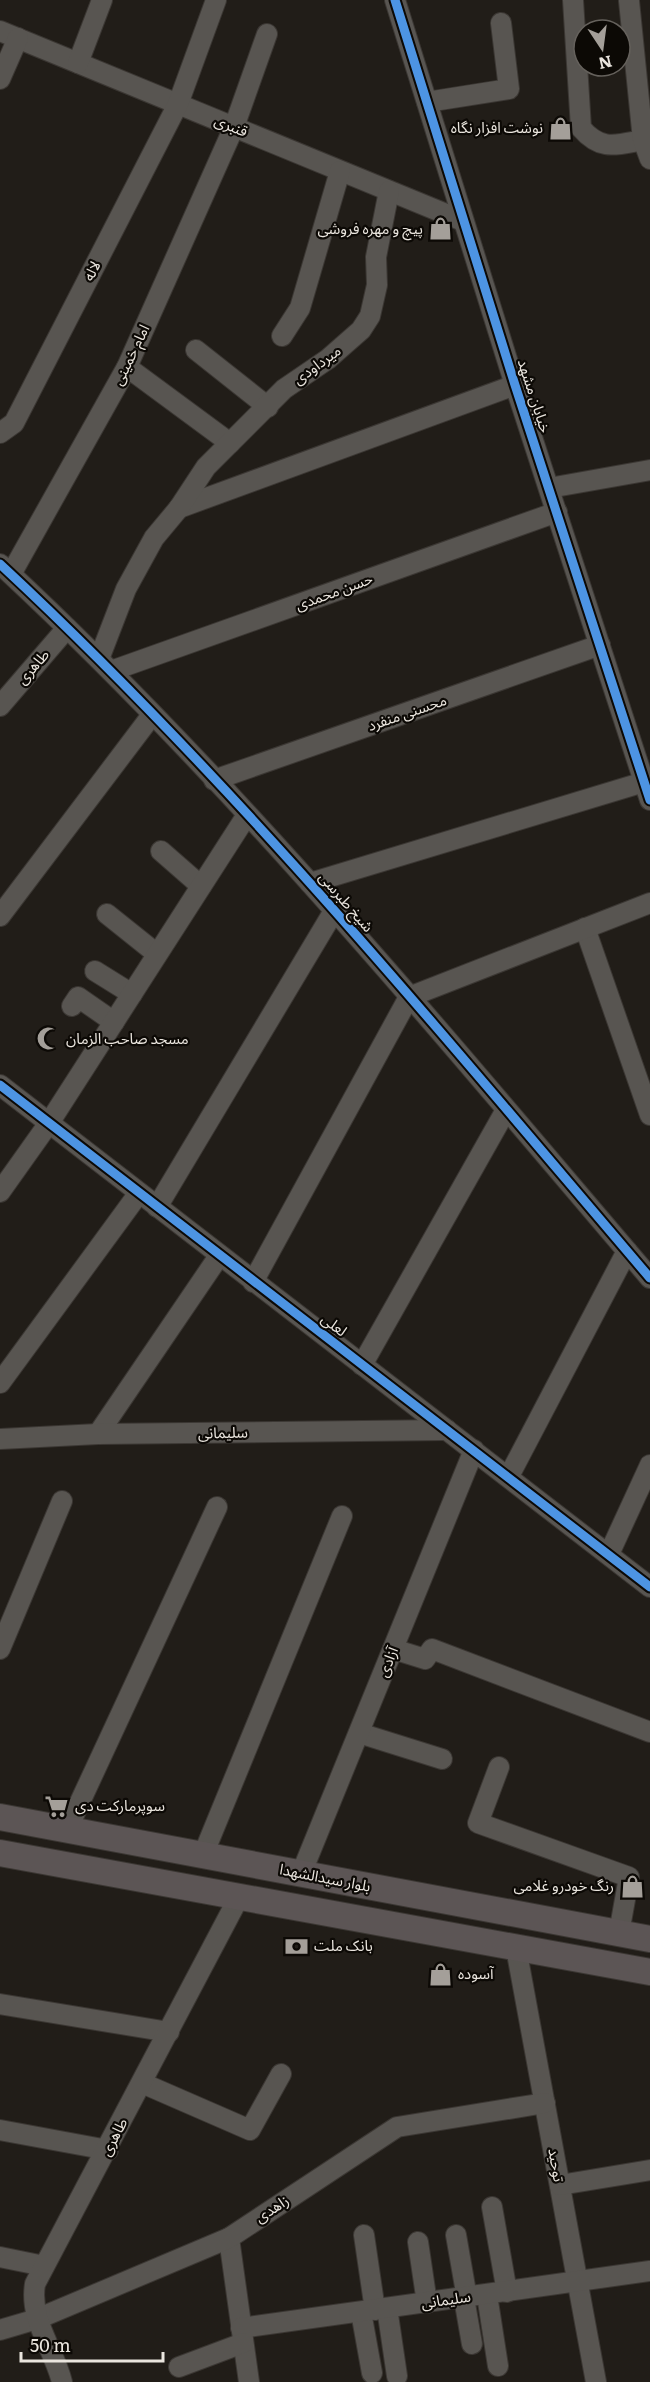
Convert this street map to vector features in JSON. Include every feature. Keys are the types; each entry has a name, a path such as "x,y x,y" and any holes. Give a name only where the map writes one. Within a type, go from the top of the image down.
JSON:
{"main road":[{"name":"بلوار سیدالشهدا","path":"0,1817 650,1939"},
{"path":"0,1852 650,1972"}],"street":[{"name":"لاله","path":"0,433 14,423 178,104 216,0"},
{"name":"خیابان مشهد","path":"394,0 515,385 647,791"},
{"path":"573,0 581,128 590,139 604,146 646,140"},
{"path":"78,63 99,1"},
{"path":"628,1 650,159"},
{"path":"427,102 509,89 501,23"},
{"name":"قنبری","path":"9,34 463,221"},
{"path":"0,79 9,34"},
{"name":"امام خمینی","path":"5,569 127,367 234,127 267,34"},
{"path":"282,336 300,308 339,171"},
{"name":"میرداودی","path":"105,665 126,589 154,538 179,508 206,468 284,390 350,342 370,316 377,285 376,257 389,191"},
{"path":"196,350 268,407"},
{"path":"127,367 230,443"},
{"path":"179,508 515,385"},
{"path":"549,488 650,470"},
{"name":"حسن محمدی","path":"105,665 557,512"},
{"name":"شیخ طبرسی","path":"5,569 105,665 247,814 409,997 650,1278"},
{"name":"طاهری","path":"0,706 67,628"},
{"name":"محسنی منفرد","path":"214,780 600,645"},
{"path":"0,916 152,715"},
{"path":"310,884 647,791"},
{"path":"0,1192 49,1124 247,814"},
{"path":"160,851 201,886"},
{"path":"253,1282 409,997 650,903"},
{"path":"157,1207 334,911"},
{"path":"107,914 157,954"},
{"path":"585,928 650,1114"},
{"path":"95,971 132,994"},
{"path":"72,1006 78,997 114,1022"},
{"name":"لعلی","path":"0,1085 650,1587"},
{"path":"362,1365 506,1110"},
{"path":"0,1383 139,1193"},
{"path":"509,1476 627,1251"},
{"path":"98,1434 219,1256"},
{"name":"سلیمانی","path":"0,1439 98,1434 447,1430"},
{"name":"آزادی","path":"301,1874 474,1450"},
{"path":"609,1554 650,1465"},
{"path":"0,1649 62,1500"},
{"path":"68,1830 218,1507"},
{"path":"203,1856 342,1516"},
{"path":"393,1648 425,1659 432,1649 650,1731"},
{"path":"359,1733 442,1759"},
{"path":"499,1767 478,1823 629,1876 620,1933"},
{"name":"طاهری","path":"63,2382 37,2319 33,2297 35,2284 108,2150 239,1897"},
{"name":"توحید","path":"516,1948 596,2382"},
{"path":"0,2004 169,2032"},
{"path":"142,2083 250,2130 281,2074"},
{"name":"زاهدی","path":"0,2330 37,2319 229,2238 397,2127 544,2103"},
{"path":"0,2130 108,2150"},
{"path":"560,2185 650,2170"},
{"path":"492,2207 507,2292"},
{"path":"364,2235 374,2310 372,2373"},
{"path":"456,2235 472,2344"},
{"path":"229,2238 249,2382"},
{"path":"418,2242 427,2303"},
{"path":"0,2257 44,2266"},
{"name":"سلیمانی","path":"179,2367 242,2336 374,2310 578,2283 650,2271"},
{"path":"487,2295 498,2366"},
{"path":"374,2310 397,2376"}],"cycle path":[{"path":"395,0 515,385 650,800"},
{"path":"0,564 172,734 254,822 415,1002 650,1278"},
{"path":"0,1085 650,1587"}],"place":[{"name":"نوشت افزار نگاه","path":"561,128"},
{"name":"پیچ و مهره فروشی","path":"441,229"},
{"name":"مسجد صاحب الزمان","path":"48,1039"},
{"name":"سوپرمارکت دی","path":"57,1806"},
{"name":"رنگ خودرو غلامی","path":"632,1886"},
{"name":"بانک ملت","path":"296,1946"},
{"name":"آسوده","path":"440,1974"}]}
